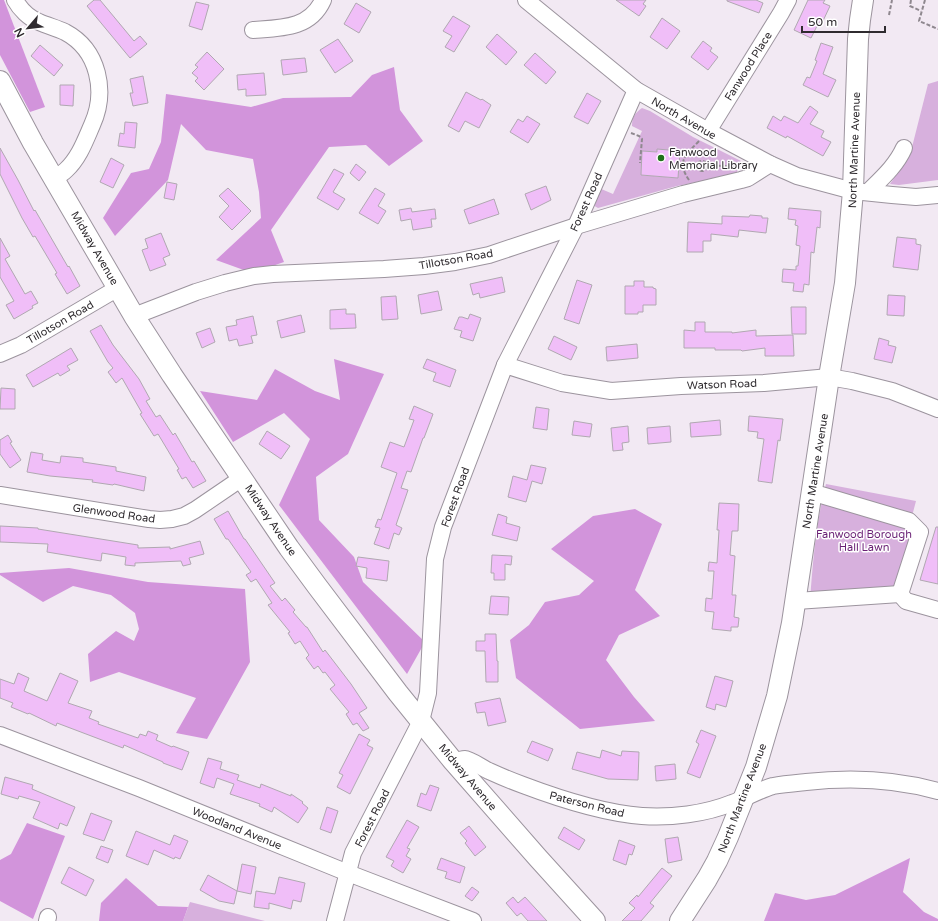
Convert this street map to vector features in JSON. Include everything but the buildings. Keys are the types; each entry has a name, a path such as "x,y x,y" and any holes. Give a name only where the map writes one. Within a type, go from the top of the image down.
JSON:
{"main road":[{"name":"North Martine Avenue","path":"680,921 711,873 728,837 756,768 777,696 796,601 811,492 860,192 854,128 858,39 863,0"},
{"name":"Midway Avenue","path":"0,81 33,143 134,316 172,375 290,548 398,693 453,761 595,921"}],"street":[{"path":"15,0 27,15 38,22 66,33 79,43 88,52 98,76 100,92 99,107 94,121 77,158 66,171 54,178"},
{"path":"253,30 282,28 303,22 312,16 320,7 323,0"},
{"name":"North Avenue","path":"526,0 636,90 770,164 797,176 860,192 916,196 938,195"},
{"name":"Fanwood Place","path":"708,131 788,0"},
{"name":"Forest Road","path":"335,921 354,853 421,721 428,693 435,559 443,527 505,365 576,226 636,90"},
{"path":"860,192 891,170 904,148"},
{"name":"Tillotson Road","path":"134,316 196,292 254,276 384,269 455,262 489,255 576,226 683,194 748,178 770,164"},
{"name":"Tillotson Road","path":"0,354 21,345 118,288"},
{"name":"Watson Road","path":"505,365 562,383 611,391 681,386 764,383 829,377 892,391 938,409"},
{"name":"Glenwood Road","path":"0,495 160,520 184,516 242,478"},
{"path":"811,492 909,521 920,532 900,594"},
{"path":"796,601 900,594"},
{"path":"900,594 906,601 938,610"},
{"name":"Woodland Avenue","path":"0,735 473,921"},
{"name":"Paterson Road","path":"453,761 466,759 491,772 522,785 568,800 607,811 644,816 678,815 716,808 730,804 758,791 774,786 842,779 870,779 894,782 938,791"}],"path":[{"path":"889,15 892,0"},
{"path":"911,0 910,6 921,11"},
{"path":"925,0 919,21 938,29"},
{"path":"620,128 639,136 642,139 640,163"},
{"path":"680,165 685,157 708,131"},
{"path":"701,160 706,162 707,165 705,170 702,171 697,165 701,160"},
{"path":"680,165 697,165"},
{"path":"680,165 684,174 696,191"}],"green space":[{"path":"938,81 938,180 899,185 890,184 910,155 928,84"},
{"path":"642,108 650,111 693,137 741,161 736,174 677,186 598,208 591,204 599,188 613,194 642,131 632,126 633,118","holes":["657,149 678,178 641,175 642,151 657,152"]},
{"name":"Fanwood Borough Hall Lawn","path":"826,484 916,501 911,520 915,543 894,600 810,600 817,527"},
{"path":"190,902 265,921 183,921"}],"shaded area":[{"path":"0,0 4,0 45,107 30,112 0,55"},
{"path":"394,67 400,110 423,141 389,166 366,145 329,147 271,230 284,262 252,273 216,260 261,218 259,192 253,159 206,150 181,124 168,180 115,236 103,218 131,173 149,169 161,142 166,94 251,107 283,98 351,97 372,75"},
{"path":"334,359 384,374 348,454 316,477 319,520 354,557 363,582 425,642 407,674 279,505 310,439 284,413 233,442 200,391 257,400 275,369 315,391 340,400"},
{"path":"635,509 662,524 635,590 660,616 619,635 606,660 634,697 655,721 580,729 516,678 510,640 529,625 545,602 579,595 594,581 551,549 593,516"},
{"path":"69,568 148,582 245,589 250,662 207,739 176,733 196,698 119,672 90,682 88,654 116,631 134,641 139,629 135,613 111,595 73,586 43,602 0,575 0,573"},
{"path":"27,823 65,836 33,919 0,901 0,860 11,854"},
{"path":"910,858 903,892 924,912 938,919 938,921 764,921 775,893 806,900 835,895"},
{"path":"126,878 158,906 188,907 183,921 99,921 101,903"}],"place":[{"name":"Fanwood Memorial Library","path":"661,158"}]}
